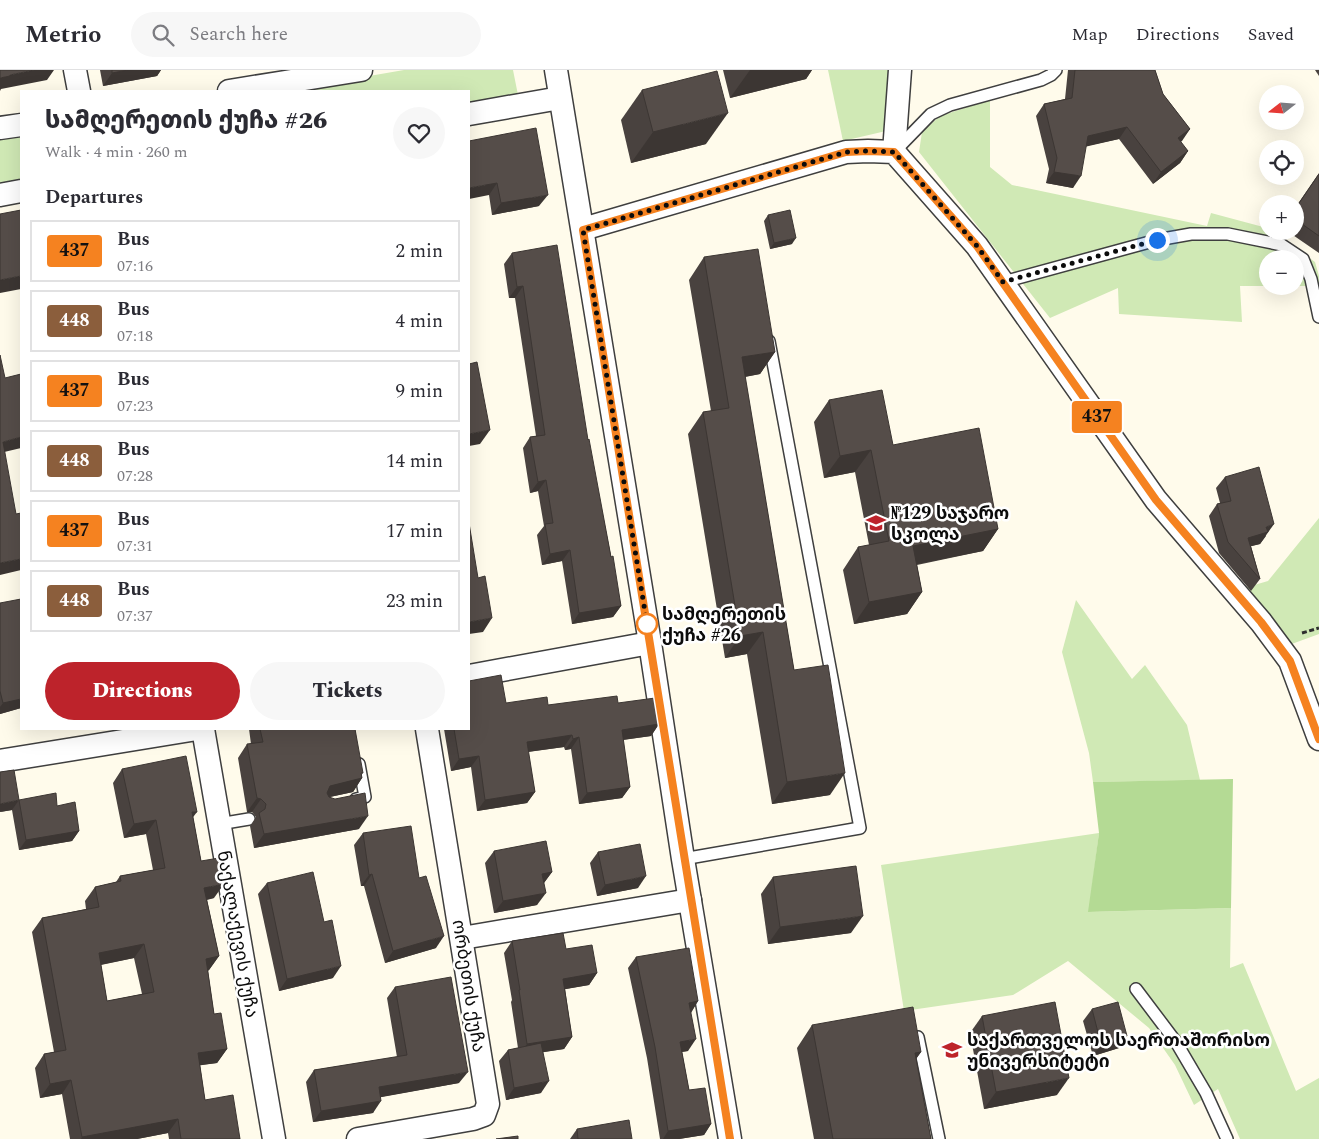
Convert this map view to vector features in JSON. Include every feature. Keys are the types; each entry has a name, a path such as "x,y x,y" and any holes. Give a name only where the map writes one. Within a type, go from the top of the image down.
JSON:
{"street":[{"path":"75,70 79,90"},
{"path":"236,90 316,79 361,70"},
{"path":"556,70 730,1139"},
{"path":"900,70 894,152 977,246 1156,500 1261,622 1290,661 1319,739"},
{"path":"470,114 560,98"},
{"path":"0,128 20,125"},
{"path":"583,230 846,152 894,152"},
{"path":"0,195 20,191"},
{"path":"470,676 650,642"},
{"path":"0,760 191,730"},
{"name":"ნაქალაქევის ქუჩა","path":"203,730 274,1139"},
{"name":"ორბეთის ქუჩა","path":"358,1139 473,1119 484,1115 488,1104 427,730"},
{"path":"462,938 690,900"}],"lane":[{"path":"894,152 931,114 950,105 1040,80 1051,75 1056,70"},
{"path":"1003,282 1157,240 1191,234 1228,234 1282,245 1303,259 1311,279 1319,317"},
{"path":"683,859 860,828 767,332"},
{"path":"341,802 365,798 356,748"},
{"path":"219,824 248,818"},
{"path":"1136,989 1176,1042 1206,1092 1227,1139"},
{"path":"918,1037 939,1139"}],"green space":[{"path":"404,70 513,70 518,95 470,104 470,90 288,90"},
{"path":"828,70 891,70 886,131 843,141"},
{"path":"990,100 990,167 1012,185 1207,226 1211,213 1259,226 1259,240 1284,240 1298,250 1259,250 1259,286 1240,286 1242,322 1119,314 1118,288 1050,318 919,152 922,132 940,116"},
{"path":"20,137 20,182 0,186 0,140"},
{"path":"1304,254 1315,262 1319,276 1319,286 1304,286"},
{"path":"1319,518 1319,634 1289,645 1244,588 1268,581"},
{"path":"1076,600 1132,679 1145,665 1187,725 1200,780 1093,782 1089,753 1062,652"},
{"path":"1233,779 1231,908 1088,912 1099,833 1093,782"},
{"path":"1099,833 1089,912 1231,908 1230,968 1243,963 1296,1091 1319,1078 1319,1139 1240,1139 1218,1089 1194,1105 1175,1065 1149,1028 1068,961 1013,995 904,1011 881,865"}],"building":[{"path":"0,70 34,70 0,78"},
{"path":"112,70 128,70 112,73"},
{"path":"1075,70 1155,70 1163,94 1190,129 1178,138 1188,151 1161,172 1127,127 1088,136 1081,176 1054,172 1057,158 1044,104 1072,98"},
{"path":"717,71 728,113 653,132 642,90"},
{"path":"536,128 548,195 501,203 497,183 470,188 470,141"},
{"path":"1319,174 1319,236 1304,225 1304,196"},
{"path":"20,210 20,276 0,280 0,214"},
{"path":"790,210 796,238 774,243 768,215"},
{"path":"557,245 588,440 611,557 613,556 621,606 579,613 570,550 550,554 545,524 553,523 546,480 538,482 530,437 545,435 523,286 517,287 512,253"},
{"path":"758,249 775,352 742,357 794,670 828,665 845,773 787,782 763,632 740,636 703,412 729,408 704,257"},
{"path":"0,355 5,378 20,374 20,437 3,442 16,514 20,513 20,559 0,563"},
{"path":"477,362 490,430 470,434 470,364"},
{"path":"882,390 893,445 979,428 998,529 913,546 922,592 869,602 858,547 889,541 871,450 840,456 829,400"},
{"path":"1259,467 1274,524 1266,527 1268,532 1248,538 1260,579 1228,542 1217,504 1231,501 1225,477"},
{"path":"470,529 478,578 485,576 492,618 470,622"},
{"path":"20,599 20,699 3,703 0,691 0,603"},
{"path":"501,675 506,703 547,697 548,705 617,696 618,703 655,698 659,724 622,730 630,787 587,793 579,737 573,739 572,735 527,742 535,792 485,800 479,756 459,759 454,730 470,730 470,681"},
{"path":"260,730 355,730 363,773 361,773 362,778 330,786 327,793 329,797 335,799 365,793 368,816 264,834 259,813 265,809 266,804 257,798 247,744 263,742"},
{"path":"186,756 197,812 192,812 201,861 219,858 224,884 204,888 219,956 206,959 214,1014 221,1013 227,1049 198,1053 205,1100 233,1095 240,1139 181,1139 178,1119 82,1137 71,1080 50,1084 44,1054 66,1050 42,918 99,907 95,887 121,881 120,876 165,868 156,820 134,824 122,769","holes":["144,944 154,992 107,1001 99,953"]},
{"path":"14,770 19,800 0,804 0,772"},
{"path":"56,793 57,806 75,802 79,831 26,840 19,800"},
{"path":"411,826 419,878 426,876 444,936 393,951 372,874 369,875 363,833"},
{"path":"546,841 552,872 542,874 546,893 503,901 494,851"},
{"path":"640,844 646,876 605,885 598,852"},
{"path":"856,866 863,916 780,927 773,877"},
{"path":"313,872 324,922 332,920 341,966 287,979 267,883"},
{"path":"563,933 566,949 592,945 597,973 563,979 572,1037 527,1044 512,941"},
{"path":"689,948 698,1001 689,1003 696,1039 680,1042 689,1090 705,1088 711,1124 668,1131 655,1047 636,957"},
{"path":"451,977 468,1072 379,1087 381,1101 321,1111 314,1070 407,1055 395,987"},
{"path":"1055,1002 1069,1078 996,1092 982,1016"},
{"path":"1118,1002 1127,1036 1101,1044 1092,1009"},
{"path":"913,1007 921,1052 915,1053 931,1139 833,1139 812,1025"},
{"path":"541,1043 549,1081 514,1088 508,1050"},
{"path":"629,1120 632,1139 578,1139 577,1129"},
{"path":"518,1136 518,1139 496,1139"}],"bus line":[{"name":"437","path":"730,1139 683,859 583,230 846,152 894,152 977,246 1156,500 1261,622 1290,661 1319,739"}],"place":[{"name":"№129 საჯარო სკოლა","path":"876,523"},
{"name":"სამღერეთის ქუჩა #26","path":"647,624"},
{"name":"საქართველოს საერთაშორისო უნივერსიტეტი","path":"952,1050"}],"route":[{"path":"647,624 583,230 846,152 868,151 894,152 977,246 1003,282 1157,240"}]}
